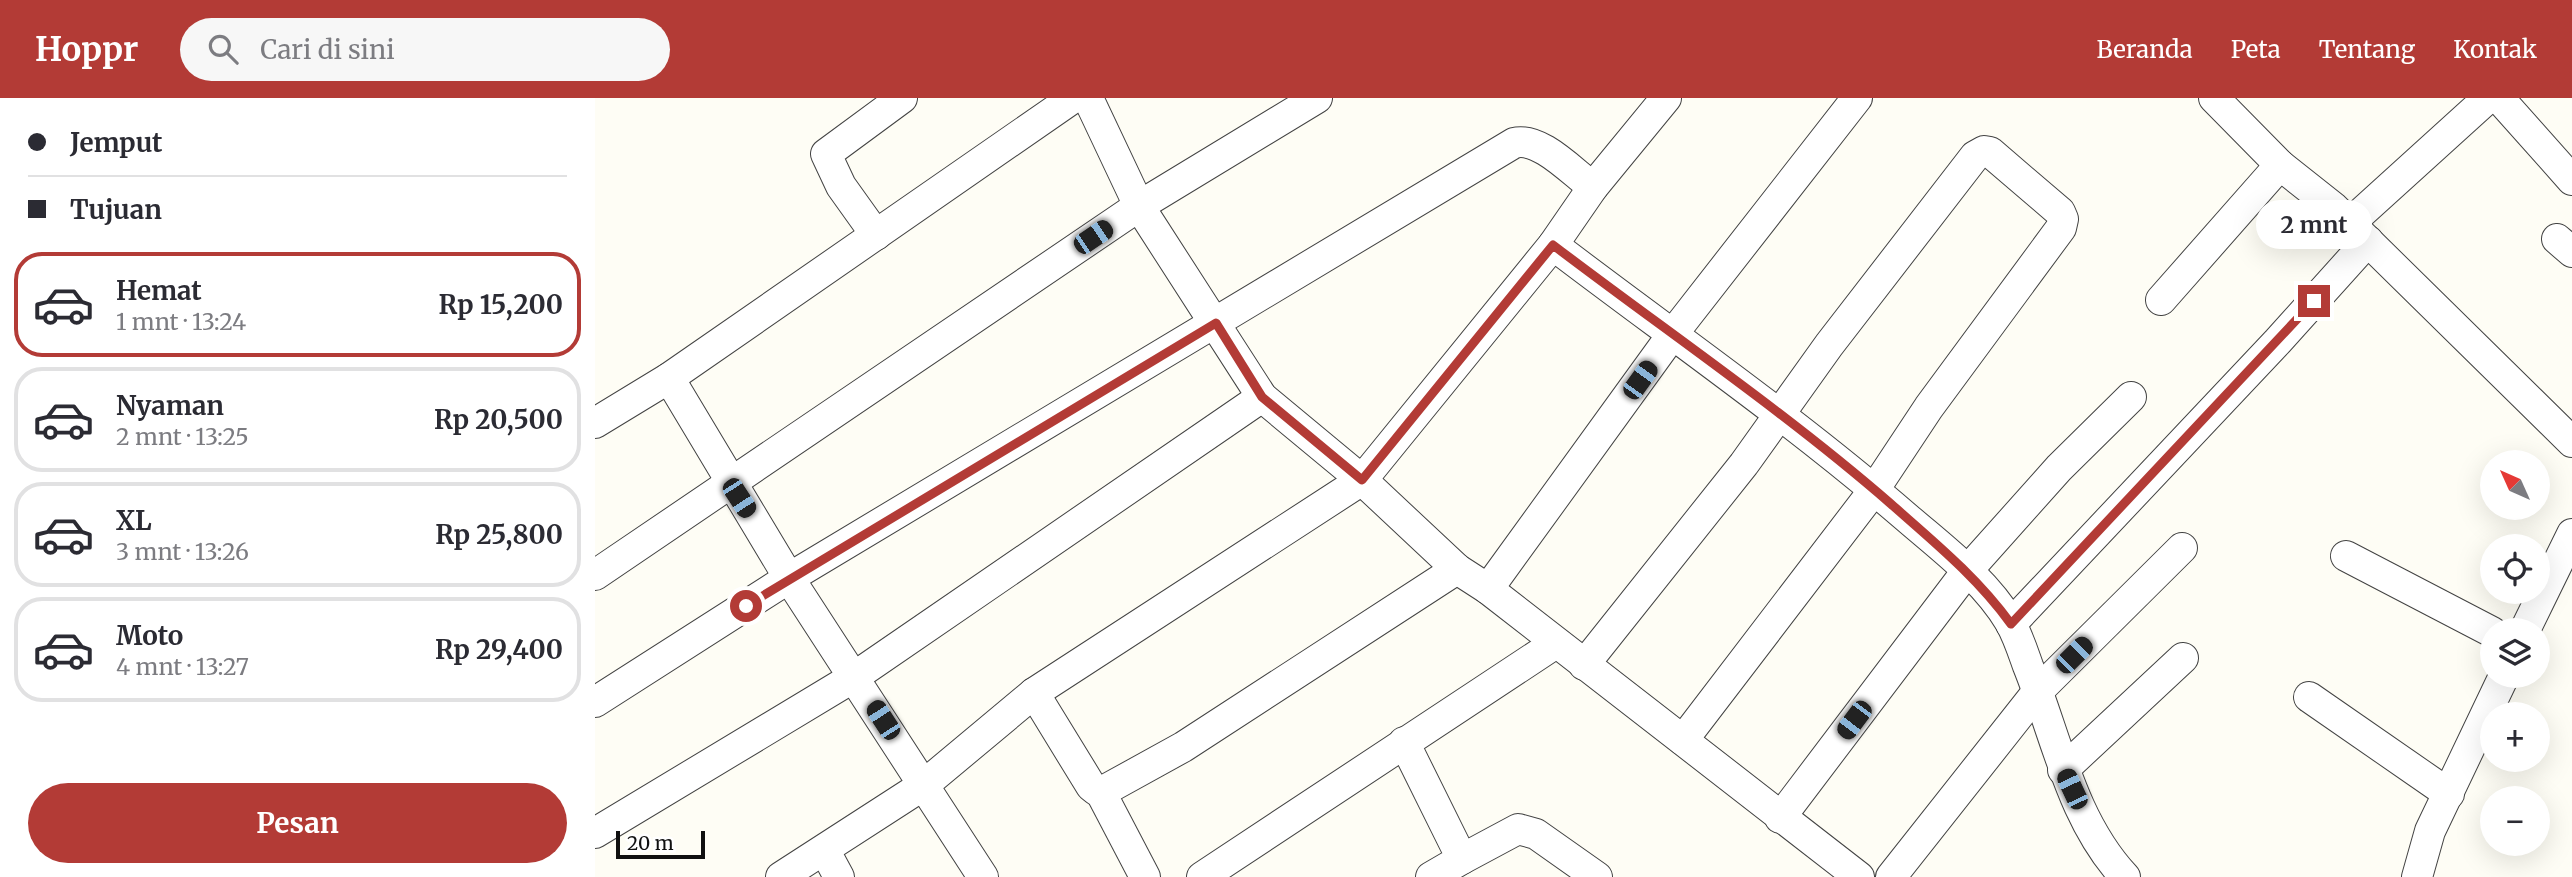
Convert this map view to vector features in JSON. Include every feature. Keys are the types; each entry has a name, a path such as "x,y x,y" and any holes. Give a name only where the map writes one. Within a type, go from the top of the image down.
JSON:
{"street":[{"path":"876,235 841,186 826,154 902,98"},
{"path":"1088,98 1139,206 1262,397 1362,480 1457,569 1488,589 1859,877"},
{"path":"595,575 1139,206 1317,98"},
{"path":"781,877 832,864 1034,693 1362,480 1553,245 1593,187 1666,98"},
{"path":"1488,589 1672,335 1857,98"},
{"path":"2214,98 2280,165 2333,207 2572,442"},
{"path":"2011,624 2279,341 2359,232 2488,98"},
{"path":"2500,98 2572,180"},
{"path":"595,423 669,378 876,235 1056,103"},
{"path":"595,702 789,578 1514,143 1520,141 1541,148 1593,187"},
{"path":"1584,665 1744,464 1975,156 1984,151 1990,152 2060,212 2063,224 1929,407 1874,490 1683,740"},
{"path":"2161,300 2280,165"},
{"path":"1553,245 1780,414 1874,490 1967,571 2011,624 2038,691 2063,770 2089,825 2125,877"},
{"path":"669,378 789,578 983,877"},
{"path":"595,833 855,677 1262,397"},
{"path":"1780,818 1967,571 2059,468 2131,397"},
{"path":"2531,618 2572,534"},
{"path":"1891,877 2038,691 2182,548"},
{"path":"2346,556 2480,626"},
{"path":"1101,791 1183,747 1457,569"},
{"path":"1202,877 1556,643"},
{"path":"2063,770 2183,658"},
{"path":"2417,877 2430,831 2498,688"},
{"path":"1034,693 1091,786 1101,791 1145,877"},
{"path":"2309,697 2449,794"},
{"path":"1404,741 1462,859"},
{"path":"1430,877 1518,830 1536,834 1597,877"}],"route":[{"path":"746,606 1216,323 1262,397 1362,480 1401,436 1553,245 1780,414 1874,490 1967,571 1993,598 2011,624 2314,301"}]}
